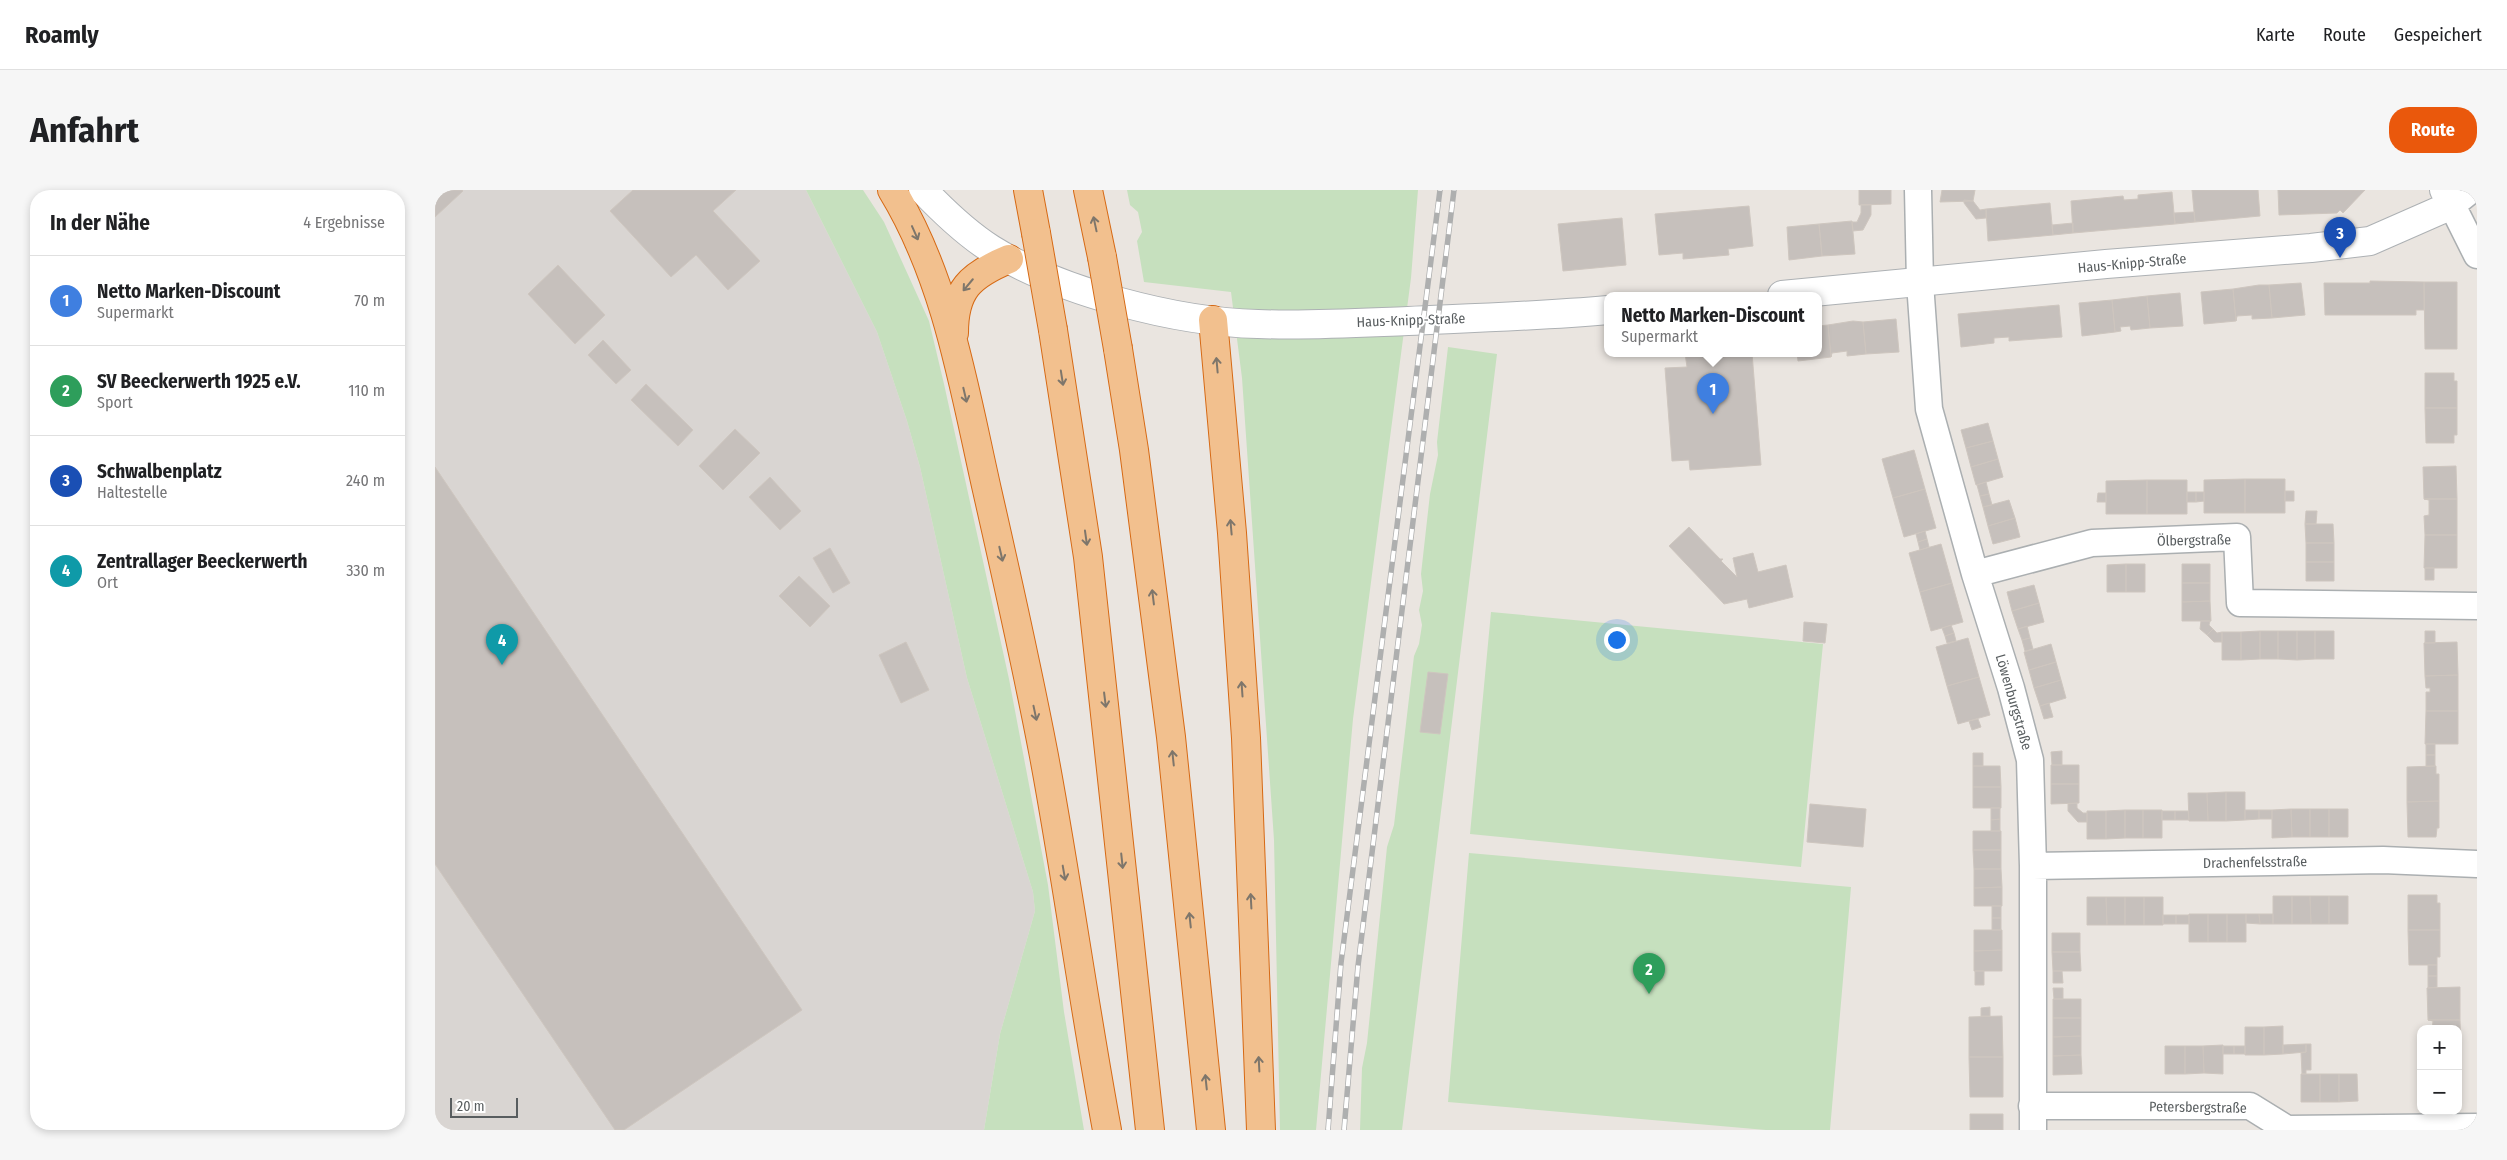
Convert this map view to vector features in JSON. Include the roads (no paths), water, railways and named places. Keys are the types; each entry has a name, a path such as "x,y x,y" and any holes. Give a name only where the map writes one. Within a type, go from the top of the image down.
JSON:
{"highway":[{"path":"891,190 906,213 922,250 955,348 1007,579 1043,754 1107,1130"},
{"path":"1028,190 1053,330 1088,557 1150,1130"},
{"path":"1089,190 1134,450 1171,738 1211,1130"},
{"path":"955,348 955,306 967,284 979,273 1009,259"},
{"path":"1213,320 1232,533 1246,738 1261,1130"}],"street":[{"name":"Haus-Knipp-Straße","path":"923,190 946,214 989,248 1009,259 1043,274 1116,299 1171,313 1213,320 1257,324 1353,323 1550,315 1604,310"},
{"name":"Löwenburgstraße","path":"1918,190 1920,283 1929,410 1975,574 2011,688 2030,760 2033,866 2033,1118"},
{"name":"Haus-Knipp-Straße","path":"1816,292 2370,241 2456,195"},
{"path":"2456,195 2477,255"},
{"name":"Ölbergstraße","path":"1975,574 2092,543 2237,536 2240,602 2477,606"},
{"name":"Drachenfelsstraße","path":"2033,866 2383,860 2477,864"},
{"name":"Petersbergstraße","path":"2033,1118 2250,1106 2287,1129 2477,1127"}],"railway":[{"path":"1328,1130 1341,963 1440,190"},
{"path":"1344,1130 1358,966 1454,190"}],"place":[{"name":"Schwalbenplatz","path":"2340,258"},
{"name":"Netto Marken-Discount","path":"1713,414"},
{"name":"Zentrallager Beeckerwerth","path":"502,665"},
{"name":"SV Beeckerwerth 1925 e.V.","path":"1649,994"}]}
